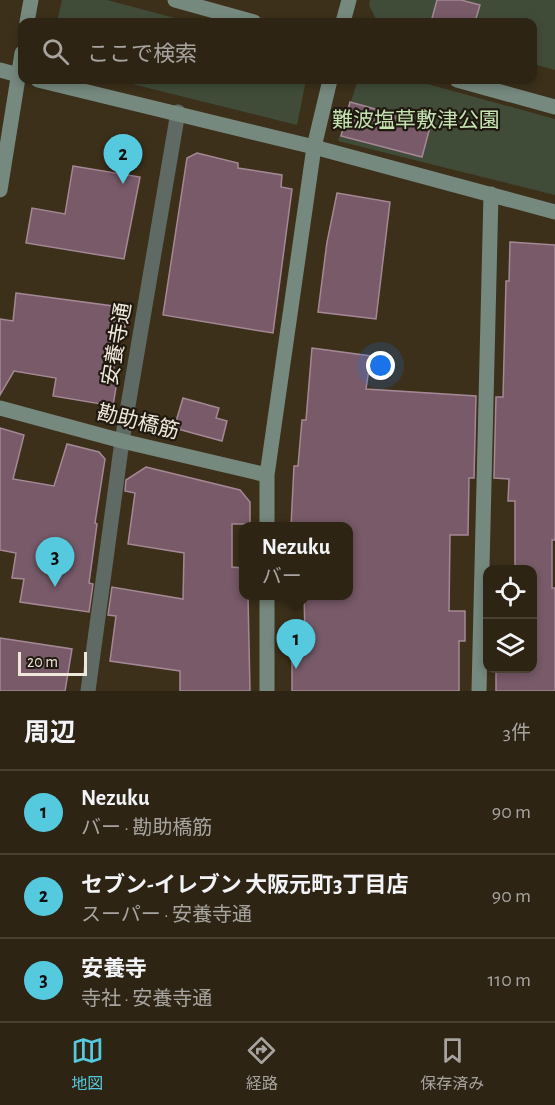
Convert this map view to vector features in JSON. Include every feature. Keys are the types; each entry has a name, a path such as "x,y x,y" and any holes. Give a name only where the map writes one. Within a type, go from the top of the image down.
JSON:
{"street":[{"path":"28,18 31,0"},
{"path":"175,0 240,18"},
{"path":"344,18 349,0"},
{"path":"0,70 18,74"},
{"path":"0,190 19,84"},
{"path":"56,84 178,112 555,212"},
{"path":"267,522 267,475 314,147 329,84"},
{"path":"472,84 555,107"},
{"name":"安養寺通","path":"88,691 122,441 178,112"},
{"path":"479,691 491,194"},
{"name":"勘助橋筋","path":"0,408 122,441 267,475"},
{"path":"267,600 267,691"}],"green space":[{"path":"62,0 107,0 175,18 58,18"},
{"path":"370,0 555,0 555,70 537,65 537,18 376,18 369,5"},
{"path":"132,84 305,84 297,125"},
{"name":"難波塩草敷津公園","path":"357,84 428,84 555,119 555,195 338,141"}],"building":[{"path":"437,0 461,0 480,5 476,18 432,18"},
{"path":"350,102 430,127 422,157 341,136"},
{"path":"197,153 238,163 238,168 282,175 281,187 292,189 273,333 163,315 187,158"},
{"path":"73,166 140,177 124,259 26,243 32,208 65,214"},
{"path":"337,193 390,202 376,319 318,312 327,242"},
{"path":"510,242 555,245 555,540 552,540 552,588 555,588 555,691 496,691 496,673 537,673 537,565 515,565 515,501 508,501 509,479 494,478 496,397 503,397 506,281 509,281"},
{"path":"16,293 128,308 125,327 120,326 112,380 117,381 113,406 53,396 56,378 14,371 0,395 0,319 13,321"},
{"path":"312,348 371,356 366,389 476,396 474,478 469,478 468,535 450,535 449,611 465,611 465,641 459,641 459,691 292,691 292,633 305,633 304,600 353,600 353,522 291,522 294,466 298,466 302,420 306,420"},
{"path":"183,398 219,408 216,418 227,421 222,441 174,428"},
{"path":"0,428 24,435 13,479 54,486 67,444 99,452 105,459 95,523 97,524 89,583 93,584 89,612 20,602 24,579 12,578 16,553 0,550"},
{"path":"146,467 240,490 250,502 250,522 232,524 232,567 239,568 239,600 248,600 250,691 180,691 180,671 110,661 116,616 108,615 112,587 183,599 184,553 128,544 135,493 125,491 126,480"},
{"path":"0,638 72,649 65,691 0,691"}],"place":[{"name":"セブン-イレブン 大阪元町3丁目店","path":"123,184"},
{"name":"安養寺","path":"55,587"},
{"name":"Nezuku","path":"296,669"}]}
